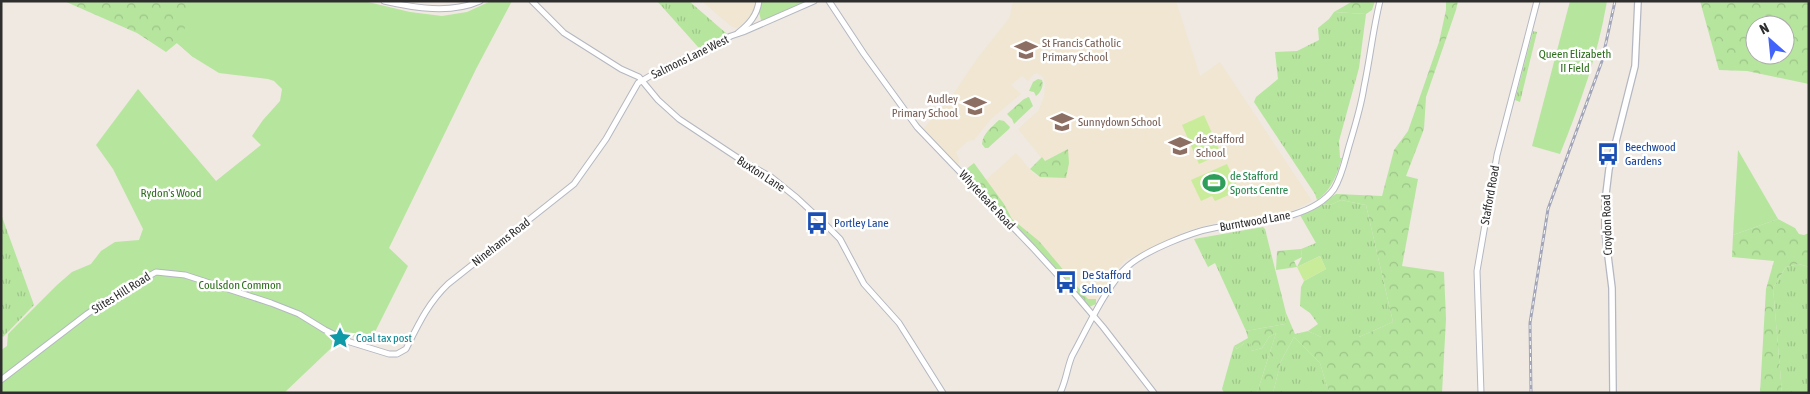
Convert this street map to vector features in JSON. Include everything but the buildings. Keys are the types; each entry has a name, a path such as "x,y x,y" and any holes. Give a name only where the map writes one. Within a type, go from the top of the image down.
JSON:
{"main road":[{"name":"Croydon Road","path":"1613,393 1612,288 1605,232 1605,202 1609,169 1635,66 1638,1"}],"street":[{"path":"384,1 414,7 443,9 465,6 480,1"},
{"name":"Buxton Lane","path":"532,1 564,33 643,81 658,100 679,120 770,177 797,198 840,239 864,284 899,324 943,393"},
{"path":"759,1 756,15 757,19 763,23"},
{"name":"Salmons Lane West","path":"643,81 657,72 738,33 814,1"},
{"name":"Whyteleafe Road","path":"829,1 916,127 1033,248 1103,327 1154,393"},
{"name":"Burntwood Lane","path":"1060,393 1072,356 1107,292 1125,268 1151,252 1199,232 1294,214 1327,196 1334,188 1340,175 1358,117 1380,1"},
{"name":"Stafford Road","path":"1481,393 1477,271 1497,155 1537,1"},
{"name":"Salmons Lane West","path":"738,33 756,15"},
{"name":"Ninehams Road","path":"339,337 389,354 402,352 406,349 425,311 442,289 574,184 606,139 633,88 643,81"},
{"name":"Stites Hill Road","path":"1,380 87,314 115,295 156,272 185,275 271,303 299,314 339,337"}],"shaded area":[{"path":"702,1 756,2 751,16 737,28 731,26"},
{"name":"de Stafford School","path":"1013,1 1176,1 1200,76 1220,62 1312,201 1286,214 1215,223 1189,230 1124,261 1096,299 1088,299 1039,241 1012,219 1004,204 986,180 1016,153 1034,174 1040,177 1066,178 1068,149 1044,161 1018,129 1038,111 1044,97 1045,83 1043,77 1037,73 1028,81 1022,76 1011,85 1021,94 991,119 974,140 968,141 956,152 959,160 958,167 923,129 954,93 976,60 1007,21"}],"green space":[{"path":"64,1 203,1 193,57 177,43 166,52 137,33"},
{"name":"Coulsdon Common","path":"187,1 364,1 410,12 442,16 467,12 491,1 512,1 476,69 389,248 408,266 370,342 346,334 284,393 1,393 1,350 7,346 8,334 57,285 72,272 91,264 101,251 115,242 139,240 143,229 113,169 96,145 138,89 216,181 261,145 252,136 280,101 282,89 274,81 268,79 219,73 193,57 177,43 186,23 188,13"},
{"path":"657,1 689,1 727,34 699,48"},
{"path":"761,1 808,1 761,20 759,12"},
{"path":"1353,1 1375,1 1372,10 1366,14 1334,12"},
{"path":"1446,1 1458,1 1426,97 1424,129 1406,176 1418,179 1402,266 1444,272 1446,319 1442,393 1329,393 1320,363 1294,337 1281,361 1273,393 1257,393 1276,333 1269,337 1262,348 1251,351 1251,344 1244,343 1237,349 1234,346 1248,338 1246,331 1285,324 1286,313 1295,334 1308,331 1321,337 1359,337 1393,322 1366,205 1341,200 1330,205 1320,204 1336,194 1382,196 1394,150 1408,131 1439,42 1446,10"},
{"name":"Queen Elizabeth II Field","path":"1570,1 1607,1 1599,41 1588,79 1560,154 1532,146"},
{"path":"1700,1 1809,1 1809,84 1747,71 1719,70"},
{"path":"1334,12 1366,14 1359,68 1339,141 1340,158 1342,158 1330,187 1317,200 1315,194 1254,102 1256,97 1278,79 1275,52 1297,51 1319,40 1318,28"},
{"path":"1533,31 1537,32 1520,102 1515,100"},
{"path":"1038,79 1042,80 1043,84 1041,91 1036,96 1034,92 1029,91 1033,82"},
{"path":"1029,97 1033,106 1014,124 1007,114"},
{"path":"1204,115 1221,154 1199,164 1182,125"},
{"path":"999,120 1004,121 1010,127 1009,129 988,148 985,148 982,144 984,137 988,130"},
{"path":"1068,149 1069,163 1066,178 1040,177 1030,169 1042,157 1045,161"},
{"path":"1738,150 1778,219 1733,235"},
{"path":"974,163 1004,204 1012,219 1039,241 1088,299 1096,299 1096,304 1089,307 965,175 965,170"},
{"name":"de Stafford Sports Centre","path":"1227,164 1237,186 1229,190 1231,194 1215,201 1212,196 1201,201 1191,180"},
{"path":"1341,200 1366,205 1393,322 1359,337 1321,337 1308,331 1318,324 1310,313 1300,306 1301,287 1304,281 1326,269 1320,256 1297,267 1302,257 1301,249 1316,243 1300,215 1320,204 1330,205"},
{"path":"1,214 34,305 3,337 1,335"},
{"path":"1778,219 1795,228 1799,234 1809,233 1809,267 1799,264 1786,267 1773,288 1782,393 1760,393 1766,289 1774,261 1732,257 1733,235"},
{"path":"1263,227 1286,313 1285,324 1246,331 1215,263 1208,267 1194,239"},
{"path":"1301,249 1302,257 1294,261 1297,267 1276,270 1277,251"},
{"path":"1320,256 1326,269 1304,281 1297,267"},
{"path":"1799,264 1809,267 1809,393 1782,393 1773,288 1786,267"},
{"path":"1276,333 1257,393 1224,393 1222,389 1234,346 1237,349 1244,343 1251,343 1251,351 1262,348 1269,337"},
{"path":"1294,337 1320,363 1329,393 1273,393 1281,361"}],"railway":[{"path":"1531,393 1530,323 1548,209 1602,61 1615,1"}],"place":[{"name":"St Francis Catholic Primary School","path":"1026,50"},
{"name":"Audley Primary School","path":"975,106"},
{"name":"Sunnydown School","path":"1062,122"},
{"name":"de Stafford School","path":"1180,146"},
{"name":"Beechwood Gardens","path":"1608,154"},
{"name":"de Stafford Sports Centre","path":"1214,183"},
{"name":"Portley Lane","path":"817,223"},
{"name":"De Stafford School","path":"1066,282"},
{"name":"Coal tax post","path":"340,338"}],"park label":[{"name":"Rydon's Wood","path":"171,193"}]}
